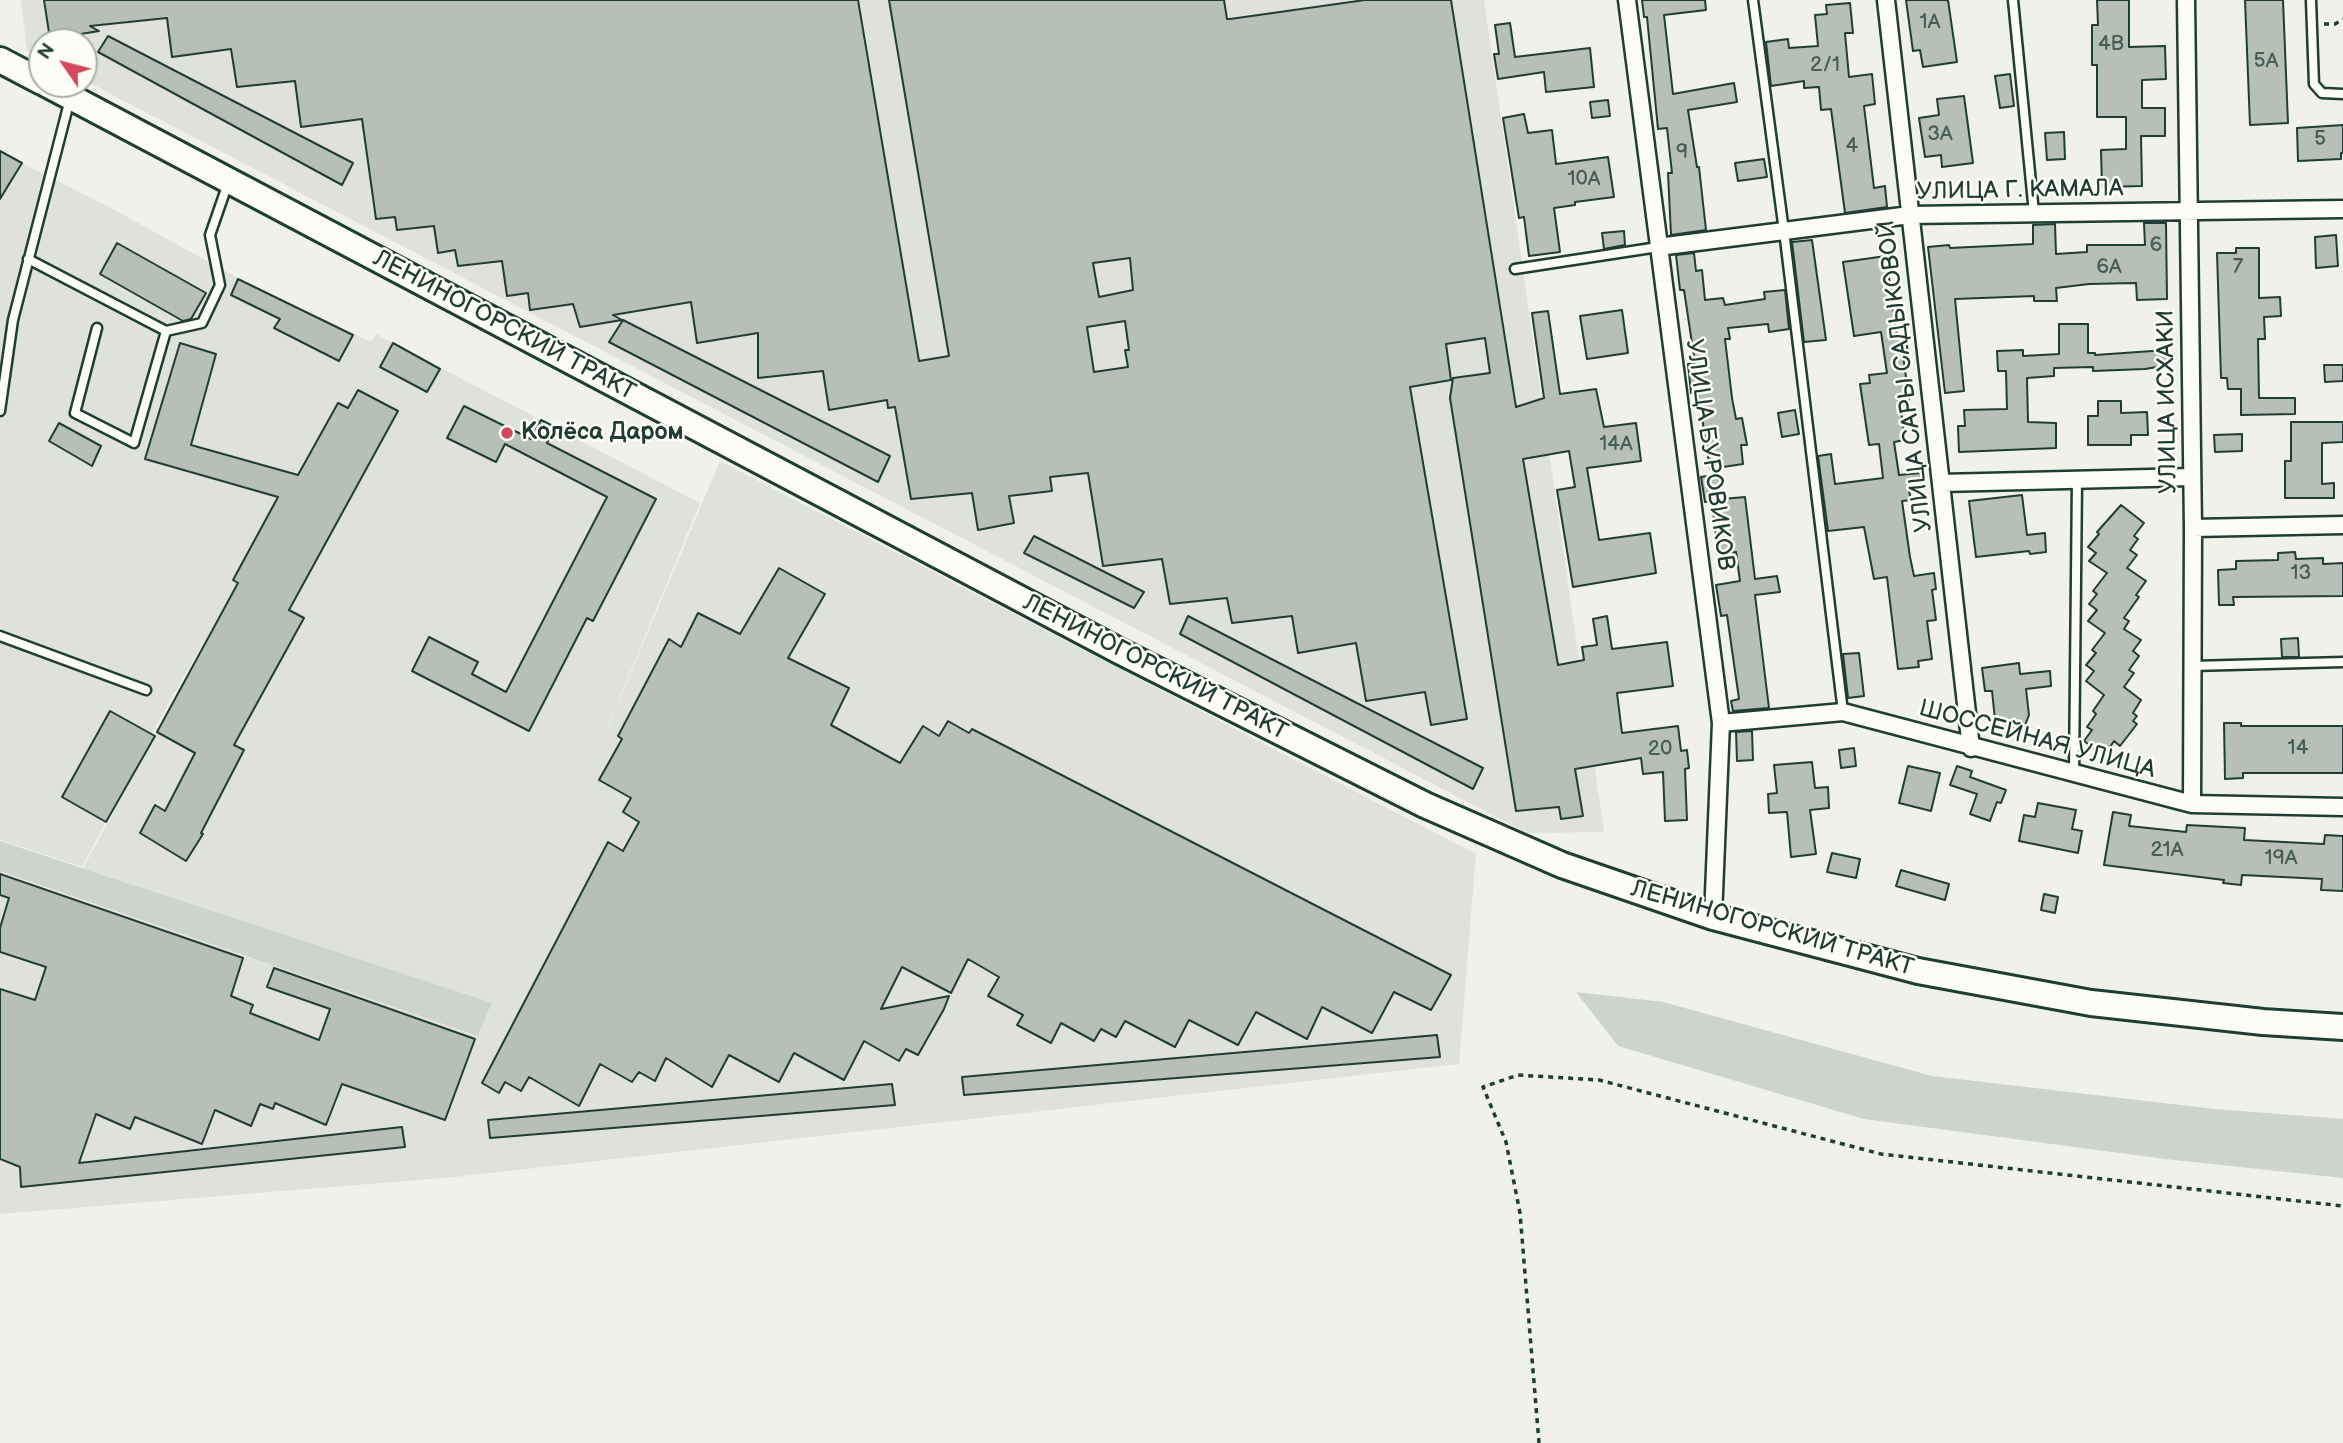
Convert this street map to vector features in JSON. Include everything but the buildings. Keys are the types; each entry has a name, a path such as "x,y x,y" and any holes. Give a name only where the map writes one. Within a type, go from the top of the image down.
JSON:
{"main road":[{"name":"ЛЕНИНОГОРСКИЙ ТРАКТ","path":"0,60 28,75"},
{"name":"ЛЕНИНОГОРСКИЙ ТРАКТ","path":"74,98 1121,652 1425,805 1562,865 1713,917 1918,971 2091,1003 2263,1022 2343,1027"}],"street":[{"name":"УЛИЦА БУРОВИКОВ","path":"1627,0 1721,723 1713,917"},
{"name":"УЛИЦА САРЫ САДЫКОВОЙ","path":"1886,0 1971,748"},
{"name":"УЛИЦА ИСХАКИ","path":"2186,0 2193,528 2192,804"},
{"name":"УЛИЦА Г. КАМАЛА","path":"1658,247 1910,215 2343,209"},
{"path":"1941,483 2192,477"},
{"path":"2193,528 2343,525"},
{"name":"ШОССЕЙНАЯ УЛИЦА","path":"1721,723 1843,712 1971,748 2192,804 2343,807"}],"lane":[{"path":"1753,0 1843,712"},
{"path":"2013,0 2034,213"},
{"path":"2311,0 2314,84 2322,93 2343,94"},
{"path":"0,411 13,320 69,98"},
{"path":"29,259 166,331 202,323 220,285 210,235 229,180"},
{"path":"1515,269 1658,247"},
{"path":"97,327 75,413 134,443 166,331"},
{"path":"2074,772 2077,480"},
{"path":"0,636 146,690"},
{"path":"2192,666 2343,662"}],"path":[{"path":"2312,23 2335,24 2343,19"},
{"path":"1539,1443 1520,1213 1506,1142 1483,1087 1518,1075 1599,1080 1881,1154 2343,1206"}],"shaded area":[{"path":"21,0 1484,0 1604,832 1527,833 98,87 98,28 28,28 27,51"},
{"path":"0,152 111,208 238,278 371,342 376,334 700,503 589,772 720,461 1476,854 1459,1064 455,1177 0,1214 0,872 478,1036 492,1004 83,868 258,548 168,704 82,867 0,840"},
{"path":"0,841 492,1003 478,1036 2,872 0,877"},
{"path":"1576,992 1663,1002 1932,1076 2215,1109 2343,1119 2343,1178 2165,1159 1864,1119 1618,1046"}],"place":[{"name":"Колёса Даром","path":"507,433"}]}
